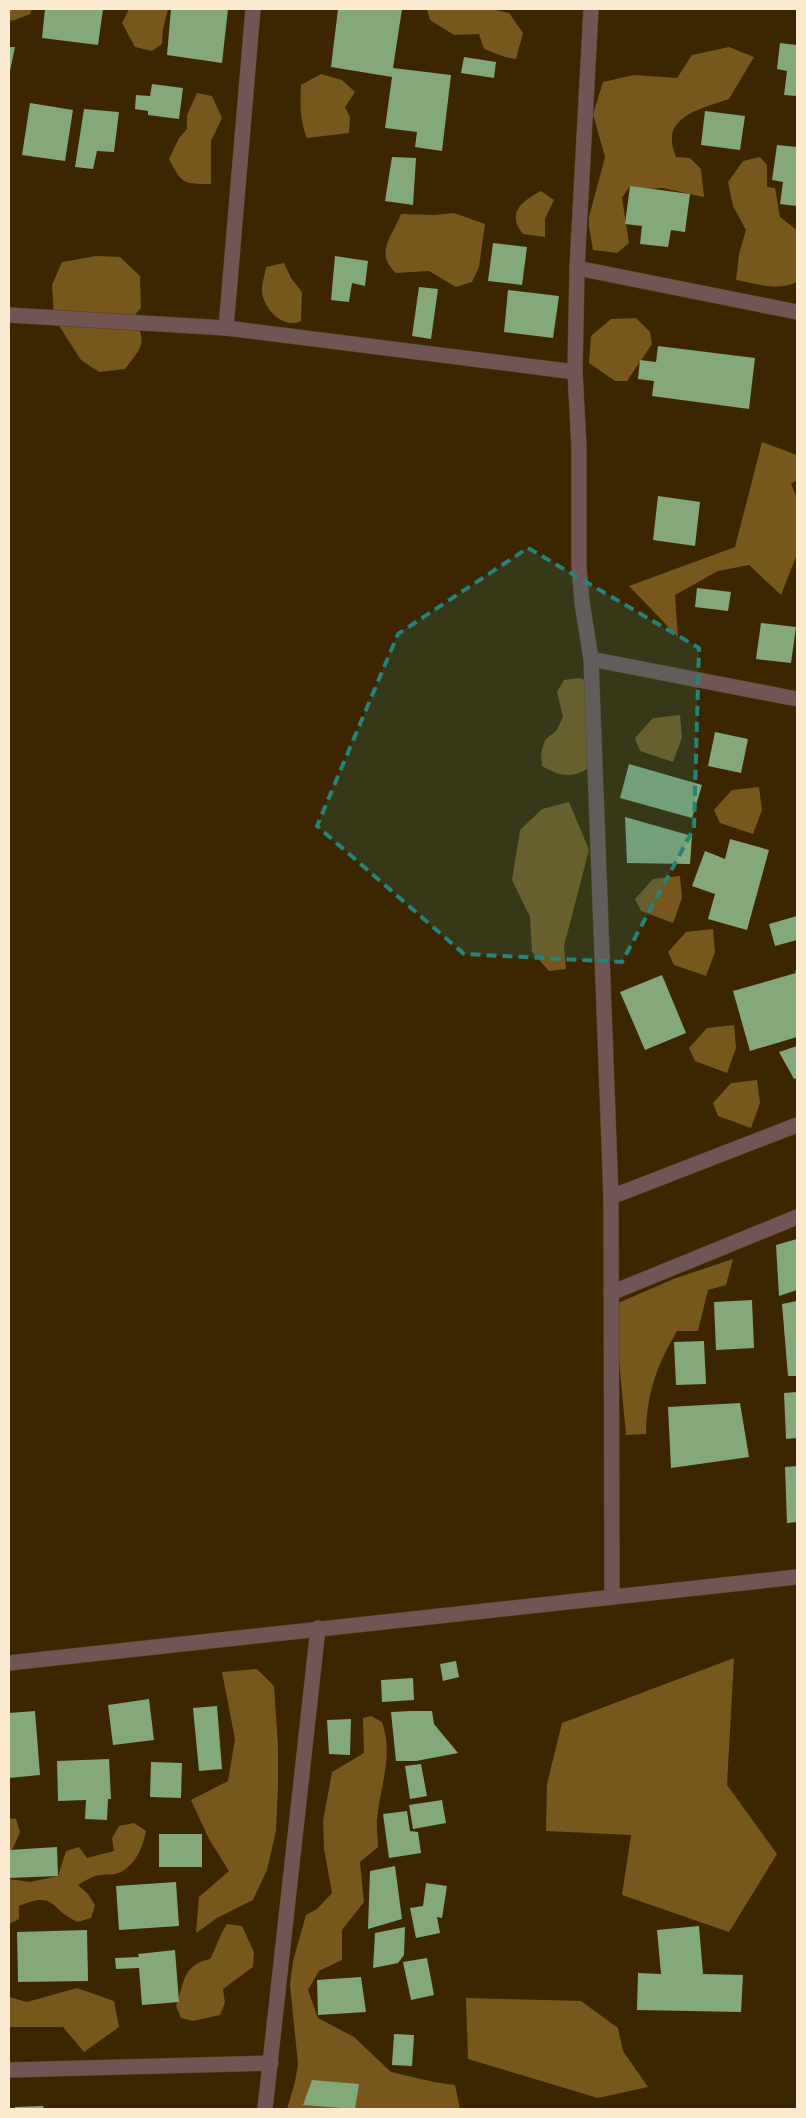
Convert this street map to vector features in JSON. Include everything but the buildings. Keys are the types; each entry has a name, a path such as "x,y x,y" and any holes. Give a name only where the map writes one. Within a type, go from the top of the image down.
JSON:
{"street":[{"path":"226,328 253,9"},
{"path":"591,9 577,268 575,372 579,448 579,566 582,602 591,659 611,1197 612,1597"},
{"path":"577,268 797,312"},
{"path":"9,315 226,328 575,372"},
{"path":"591,659 797,699"},
{"path":"611,1197 797,1125"},
{"path":"611,1292 797,1217"},
{"path":"9,1662 797,1578"},
{"path":"265,2109 318,1628"},
{"path":"9,2070 271,2063"}],"highlighted area":[{"path":"528,548 699,648 694,828 622,962 464,954 317,826 398,634"}],"shaded area":[{"path":"9,9 32,9 30,14 12,21 9,19"},
{"path":"129,9 168,9 163,29 162,44 152,51 135,47 122,23"},
{"path":"427,9 491,9 509,13 523,33 516,59 484,49 479,34 454,35 430,20"},
{"path":"729,47 754,57 729,99 692,112 677,124 673,132 672,143 676,157 690,158 701,169 704,197 663,188 647,189 630,186 622,198 629,243 617,253 593,250 589,217 605,157 593,114 603,82 634,75 677,78 692,55"},
{"path":"321,74 342,80 355,92 345,107 350,117 349,133 307,138 301,112 301,85"},
{"path":"197,93 212,96 222,118 211,141 211,184 194,184 184,181 169,159 179,138 187,129 187,115"},
{"path":"760,157 767,165 767,187 775,188 780,217 797,230 797,279 796,282 789,285 775,287 736,280 739,254 746,230 733,206 728,182 743,161"},
{"path":"541,191 554,200 545,219 545,237 523,234 518,227 516,214 522,203"},
{"path":"454,213 485,224 479,267 472,282 456,287 429,271 396,273 386,259 386,252 387,245 401,214 434,215"},
{"path":"96,256 120,257 140,276 141,308 133,317 142,339 139,350 125,369 99,372 81,360 54,318 52,285 62,262"},
{"path":"284,263 291,278 302,292 301,321 294,323 281,320 275,316 263,298 262,291 266,267"},
{"path":"636,318 650,332 652,344 627,381 615,381 589,363 591,336 611,319"},
{"path":"762,442 797,455 797,480 791,484 797,498 797,554 781,595 749,565 718,571 675,595 678,637 629,586 735,547"},
{"path":"578,678 594,681 592,766 579,773 567,775 542,766 541,753 545,740 556,731 563,717 557,692 564,680"},
{"path":"680,715 682,738 673,762 640,751 635,738 653,718"},
{"path":"759,787 762,810 753,834 720,823 714,810 732,790"},
{"path":"569,802 589,850 564,946 566,969 549,971 532,952 530,917 512,880 520,830 542,809"},
{"path":"680,876 682,898 673,923 641,911 635,899 653,879"},
{"path":"713,929 715,952 706,976 674,965 668,952 686,932"},
{"path":"734,1025 736,1048 727,1073 695,1061 689,1048 707,1028"},
{"path":"757,1080 760,1103 751,1128 718,1116 713,1103 731,1083"},
{"path":"733,1259 726,1285 708,1290 698,1331 677,1331 663,1357 654,1381 648,1406 646,1434 626,1435 619,1359 611,1306 676,1278"},
{"path":"734,1658 727,1785 777,1854 729,1932 622,1895 631,1835 546,1831 547,1784 562,1723"},
{"path":"257,1669 274,1686 278,1745 276,1831 267,1870 253,1900 217,1918 196,1933 199,1897 229,1871 209,1839 191,1800 228,1781 235,1739 222,1672"},
{"path":"371,1716 382,1722 387,1746 377,1819 378,1847 360,1862 364,1902 342,1930 342,1960 319,1971 308,1990 318,2018 354,2037 391,2072 455,2085 460,2109 287,2109 298,2064 290,1985 293,1961 306,1915 317,1909 332,1893 324,1849 323,1821 332,1772 364,1753 363,1718"},
{"path":"9,1818 16,1819 20,1832 9,1857"},
{"path":"134,1823 146,1831 140,1851 132,1863 122,1871 93,1877 78,1885 88,1894 95,1905 91,1918 78,1922 47,1901 40,1900 19,1906 19,1919 9,1924 9,1879 30,1882 58,1876 66,1851 79,1847 87,1858 114,1851 112,1838 119,1826"},
{"path":"227,1924 242,1926 254,1952 253,1967 223,1989 225,2003 220,2015 193,2021 181,2018 176,2006 183,1982 189,1970 201,1962 210,1959"},
{"path":"77,1988 114,2001 119,2027 84,2052 63,2027 9,2027 9,1997 27,2002"},
{"path":"466,1998 581,2001 618,2028 623,2051 648,2087 598,2098 468,2059"}]}
